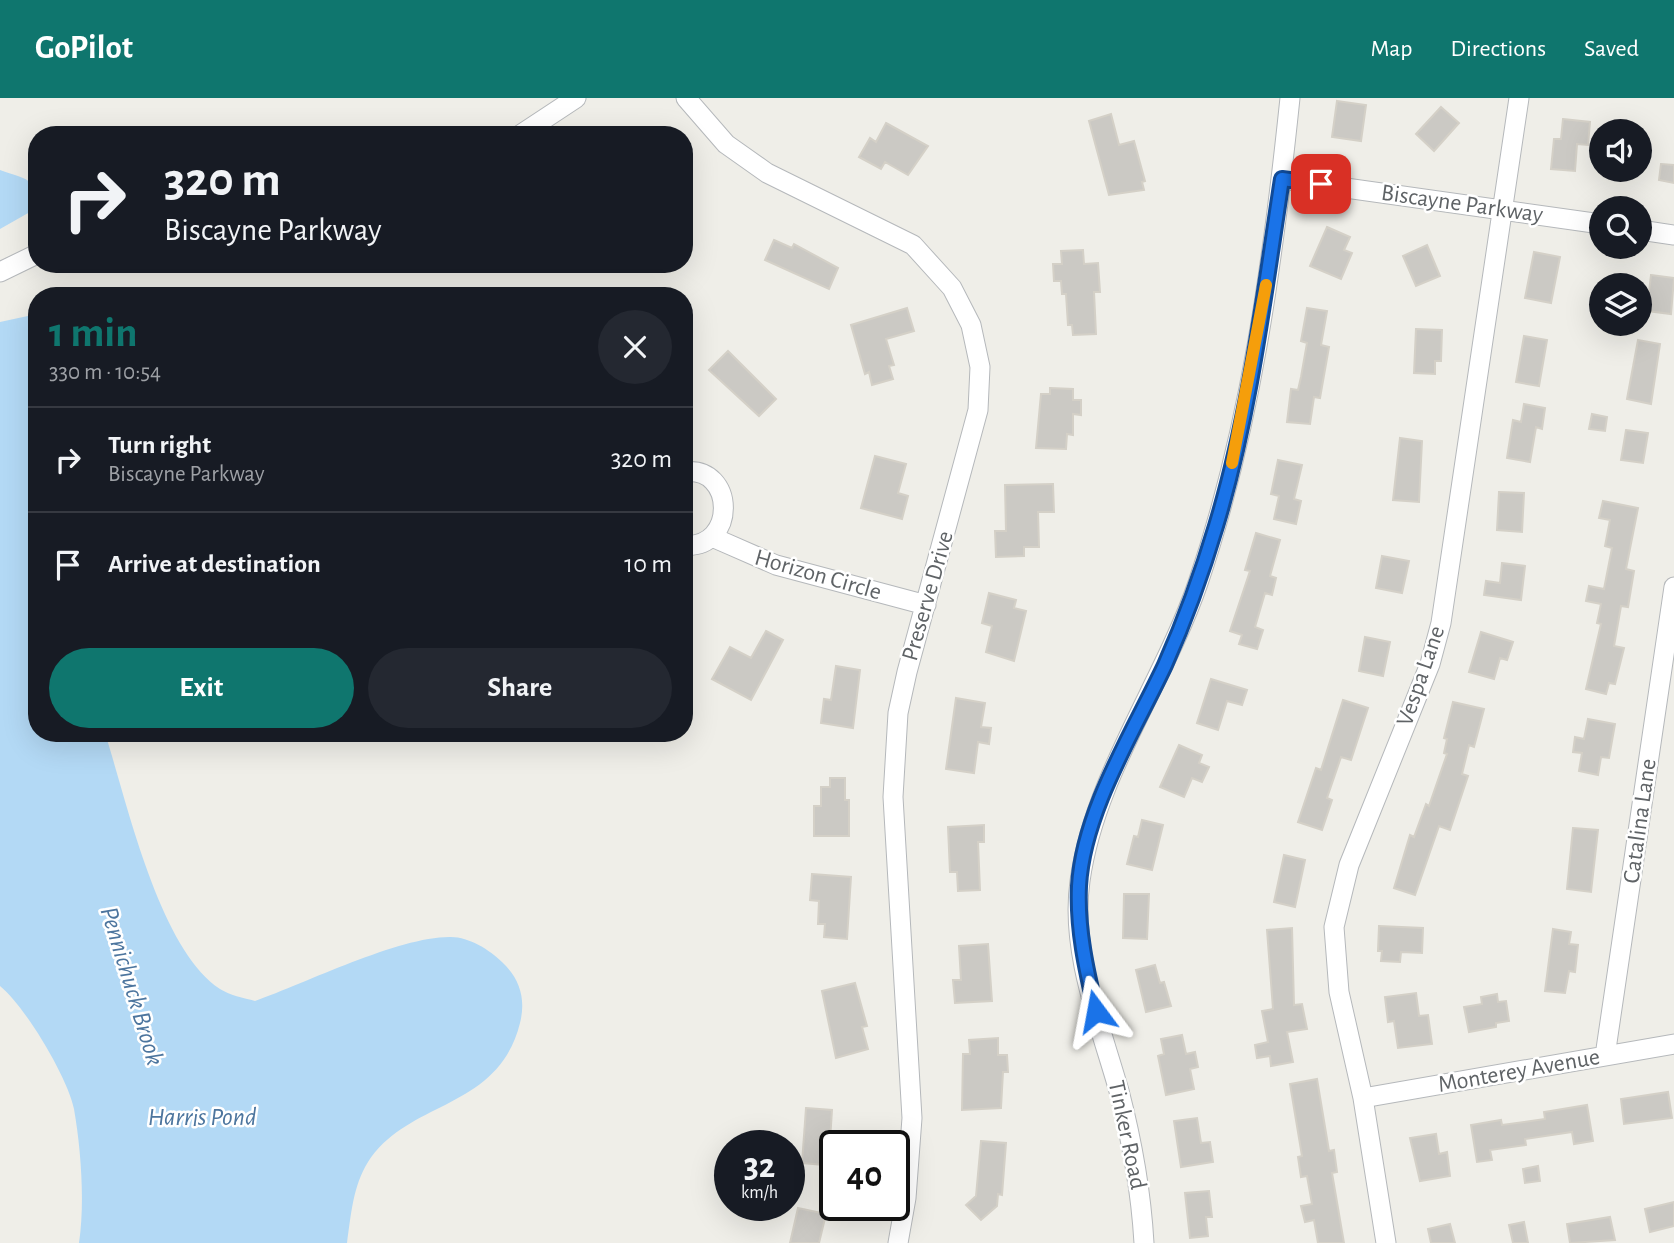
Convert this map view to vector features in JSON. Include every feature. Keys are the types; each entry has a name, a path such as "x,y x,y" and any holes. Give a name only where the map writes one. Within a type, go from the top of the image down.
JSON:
{"street":[{"path":"534,126 576,98"},
{"name":"Preserve Drive","path":"685,98 726,144 767,173 913,245 939,270 963,306 977,346 978,410 906,672 894,755 893,797 912,1118 910,1160 898,1243"},
{"name":"Tinker Road","path":"1144,1243 1134,1155 1086,970 1079,927 1079,884 1087,841 1101,800 1174,645 1217,524 1246,399 1282,179 1290,98"},
{"name":"Vespa Lane","path":"1386,1243 1363,1098 1339,992 1334,927 1349,865 1430,664 1441,623 1519,98"},
{"name":"Biscayne Parkway","path":"1282,179 1589,222"},
{"path":"1652,232 1674,235"},
{"path":"0,272 28,258"},
{"path":"693,473 702,474 721,490 725,515 712,537 702,543 693,544"},
{"name":"Horizon Circle","path":"712,537 776,565 926,606"},
{"name":"Catalina Lane","path":"1605,1056 1674,587"},
{"name":"Monterey Avenue","path":"1363,1098 1674,1044"}],"water":[{"path":"0,170 28,180 28,213 0,229"},
{"name":"Harris Pond","path":"28,316 28,742 108,742 148,872 179,942 198,969 220,989 255,1001 380,952 406,944 451,937 472,942 492,953 517,982 522,998 522,1014 509,1052 493,1073 473,1089 406,1126 385,1142 368,1162 356,1191 347,1243 79,1243 81,1176 74,1109 55,1062 21,1009 0,986 0,322"}],"building":[{"path":"1337,101 1366,105 1361,141 1332,137"},
{"path":"1441,107 1459,123 1434,151 1416,134"},
{"path":"1111,114 1119,145 1134,141 1145,181 1142,182 1144,190 1109,195 1089,121"},
{"path":"1563,119 1589,122 1588,145 1577,144 1575,171 1551,169 1554,139 1561,139"},
{"path":"886,123 928,146 908,175 885,162 881,169 859,157 870,138 876,142"},
{"path":"1661,164 1674,165 1674,183 1659,180"},
{"path":"1327,227 1350,237 1344,250 1352,253 1341,279 1310,266"},
{"path":"774,240 792,248 794,244 838,268 829,289 765,260"},
{"path":"1427,245 1440,276 1416,286 1403,256"},
{"path":"1083,250 1084,264 1098,263 1100,292 1094,292 1096,334 1073,335 1072,325 1068,325 1066,294 1062,294 1061,281 1054,281 1053,264 1062,264 1061,251"},
{"path":"1534,252 1560,257 1551,303 1525,298"},
{"path":"1652,275 1674,278 1671,314 1652,312"},
{"path":"907,308 914,331 886,339 894,365 889,366 893,379 872,385 869,372 865,374 851,325"},
{"path":"1307,308 1327,311 1321,345 1329,347 1320,398 1314,397 1310,424 1287,422 1291,389 1298,390 1307,343 1301,341"},
{"path":"1416,329 1442,330 1441,361 1435,361 1435,374 1414,373"},
{"path":"1524,336 1547,340 1539,386 1516,382"},
{"path":"1638,340 1660,344 1651,404 1627,399"},
{"path":"728,351 776,399 759,416 709,370"},
{"path":"1050,388 1073,389 1073,400 1081,400 1081,415 1073,414 1073,435 1067,434 1066,449 1036,448 1041,394 1050,394"},
{"path":"1524,404 1545,408 1542,429 1536,427 1530,462 1507,458 1513,420 1521,422"},
{"path":"1592,414 1607,417 1605,431 1589,429"},
{"path":"1626,430 1648,433 1643,463 1621,460"},
{"path":"1400,438 1422,441 1419,502 1393,500"},
{"path":"875,456 906,464 898,493 908,496 902,519 861,508"},
{"path":"1278,460 1302,465 1294,499 1301,501 1296,524 1274,519 1279,496 1271,494"},
{"path":"1053,484 1054,512 1038,512 1039,547 1024,547 1024,556 996,557 995,531 1006,531 1005,485"},
{"path":"1499,492 1524,493 1522,532 1497,530"},
{"path":"1603,501 1638,508 1626,569 1634,571 1628,607 1621,606 1614,646 1624,648 1615,684 1609,683 1606,694 1586,689 1601,624 1597,623 1601,604 1586,601 1589,586 1604,589 1612,548 1605,546 1610,520 1599,518"},
{"path":"1256,533 1280,540 1270,576 1276,578 1272,595 1265,593 1255,627 1263,630 1257,649 1239,644 1242,635 1230,631 1250,571 1245,570"},
{"path":"1382,556 1409,561 1402,593 1376,588"},
{"path":"1502,563 1525,566 1521,600 1484,595 1486,581 1500,583"},
{"path":"989,593 1016,600 1014,608 1026,611 1014,661 986,652 992,626 982,623"},
{"path":"766,631 783,640 751,700 712,679 730,647 751,658"},
{"path":"1481,632 1513,642 1507,660 1500,658 1494,679 1469,672"},
{"path":"1365,637 1390,642 1383,676 1359,671"},
{"path":"836,666 860,670 853,728 821,723 824,699 831,700"},
{"path":"1211,679 1247,690 1242,705 1227,701 1218,730 1197,723"},
{"path":"956,698 985,703 981,727 991,728 989,744 978,742 974,773 946,769"},
{"path":"1343,700 1368,708 1351,760 1341,757 1327,798 1332,800 1322,830 1298,822 1316,768 1321,770"},
{"path":"1453,702 1484,709 1474,747 1469,745 1462,774 1468,776 1450,830 1439,826 1415,895 1394,888 1410,835 1414,837 1426,804 1429,806 1447,754 1444,753 1447,739 1444,738"},
{"path":"1588,719 1615,724 1609,758 1601,757 1598,775 1579,771 1582,753 1573,752 1575,737 1584,739"},
{"path":"1179,745 1202,755 1199,763 1209,767 1202,782 1192,778 1184,797 1160,787"},
{"path":"830,778 845,778 845,800 849,800 849,836 814,836 814,806 821,806 821,787 830,787"},
{"path":"1142,820 1163,825 1152,870 1127,864 1134,836 1138,837"},
{"path":"984,825 984,842 978,842 980,890 958,891 957,872 950,872 948,827"},
{"path":"1573,828 1598,830 1591,892 1567,889"},
{"path":"1284,855 1305,860 1295,907 1274,902"},
{"path":"812,874 851,877 847,939 824,937 825,924 818,924 819,901 810,900"},
{"path":"1124,894 1149,894 1147,939 1123,938"},
{"path":"1379,926 1423,928 1422,953 1401,952 1400,962 1381,961 1382,951 1378,951"},
{"path":"1292,928 1294,1005 1302,1004 1307,1029 1287,1032 1293,1062 1271,1066 1270,1056 1257,1058 1255,1045 1268,1042 1262,1011 1273,1009 1267,930"},
{"path":"1553,929 1571,932 1569,944 1578,945 1575,972 1569,971 1565,993 1545,991"},
{"path":"988,944 992,1001 955,1003 953,980 961,980 959,946"},
{"path":"1155,965 1160,983 1164,982 1171,1006 1146,1012 1136,970"},
{"path":"855,983 867,1026 862,1027 868,1049 836,1058 822,991"},
{"path":"1416,993 1419,1016 1428,1015 1432,1044 1398,1048 1394,1021 1388,1022 1385,997"},
{"path":"1497,994 1498,1002 1506,1001 1509,1021 1496,1023 1496,1027 1469,1032 1464,1007 1482,1004 1481,997"},
{"path":"1182,1035 1186,1054 1195,1052 1198,1067 1190,1069 1194,1089 1166,1095 1158,1056 1164,1054 1161,1039"},
{"path":"998,1038 998,1055 1007,1055 1008,1072 1003,1072 1001,1108 962,1110 963,1054 970,1054 969,1040"},
{"path":"1317,1079 1329,1151 1334,1150 1337,1172 1332,1173 1344,1243 1318,1243 1314,1220 1305,1222 1301,1206 1312,1204 1307,1176 1301,1177 1298,1157 1302,1156 1290,1084"},
{"path":"1668,1092 1672,1118 1624,1124 1621,1099"},
{"path":"1587,1105 1593,1141 1574,1144 1572,1132 1525,1139 1526,1145 1490,1150 1492,1160 1477,1162 1471,1125 1501,1120 1502,1125 1545,1119 1544,1112"},
{"path":"806,1108 832,1110 831,1130 819,1130 819,1165 805,1163"},
{"path":"1197,1118 1201,1143 1210,1142 1213,1162 1181,1167 1174,1121"},
{"path":"1436,1134 1439,1154 1447,1152 1450,1176 1420,1181 1410,1138"},
{"path":"981,1141 1006,1143 1002,1195 998,1194 997,1206 981,1220 966,1205 976,1196"},
{"path":"1538,1166 1540,1181 1525,1183 1523,1169"},
{"path":"1209,1191 1212,1217 1206,1217 1208,1236 1190,1238 1185,1193"},
{"path":"1674,1202 1674,1226 1650,1232 1645,1209"},
{"path":"805,1210 819,1212 819,1221 824,1221 819,1243 790,1243 795,1221 805,1221"},
{"path":"1610,1217 1615,1240 1570,1243 1567,1224"},
{"path":"1524,1222 1528,1243 1513,1243 1509,1225"},
{"path":"1450,1224 1455,1243 1431,1243 1428,1229"}],"slow traffic":[{"path":"1232,463 1266,285"}],"route":[{"path":"1096,1011 1079,927 1079,884 1087,841 1101,800 1174,645 1217,524 1246,399 1282,179 1321,184"}],"water label":[{"name":"Pennichuck Brook","path":"132,986"}]}
